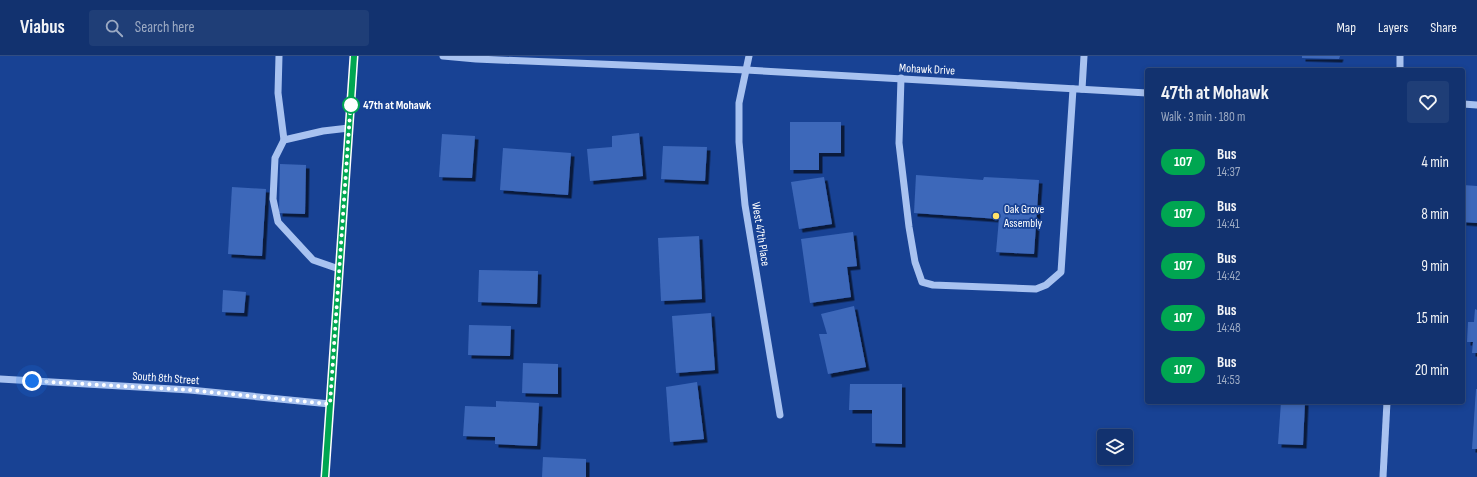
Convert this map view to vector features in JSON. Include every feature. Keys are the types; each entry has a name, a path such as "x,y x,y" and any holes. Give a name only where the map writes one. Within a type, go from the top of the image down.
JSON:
{"street":[{"path":"279,56 278,93 284,140 275,158 273,199 278,222 313,260 340,270"},
{"path":"325,477 354,56"},
{"name":"Mohawk Drive","path":"443,56 484,60 746,70 901,78 1145,93"},
{"name":"West 47th Place","path":"749,56 739,103 739,142 745,205 780,415"},
{"path":"1082,89 1084,56"},
{"path":"1400,56 1400,68"},
{"path":"901,78 899,143 909,227 915,262 922,282 933,285 1036,290 1046,285 1060,272 1073,89"},
{"path":"1465,104 1477,105"},
{"path":"284,140 323,131 349,128"},
{"name":"South 8th Street","path":"0,379 190,390 330,404"},
{"path":"1383,477 1387,404"}],"building":[{"path":"1302,56 1340,56 1339,59 1302,58"},
{"path":"790,122 841,122 841,153 819,153 819,170 790,170"},
{"path":"639,133 643,176 590,181 587,149 612,147 612,136"},
{"path":"442,134 475,136 472,178 439,177"},
{"path":"663,146 707,147 705,181 661,179"},
{"path":"503,148 571,153 568,195 500,190"},
{"path":"280,164 306,165 305,214 279,213"},
{"name":"Oak Grove Assembly","path":"916,175 983,180 984,177 1039,180 1034,254 996,252 999,219 914,213"},
{"path":"824,177 832,224 799,229 791,182"},
{"path":"1465,185 1477,186 1477,223 1465,222"},
{"path":"232,187 266,189 262,256 228,254"},
{"path":"853,232 857,266 847,267 851,297 810,303 801,239"},
{"path":"699,236 702,299 661,301 658,238"},
{"path":"479,270 538,271 537,304 478,302"},
{"path":"223,290 246,292 244,313 222,312"},
{"path":"854,306 866,367 828,374 819,334 827,334 821,314"},
{"path":"1475,309 1477,310 1477,353 1472,353 1473,342 1467,342 1468,322 1474,322"},
{"path":"711,313 715,370 676,373 672,316"},
{"path":"469,325 511,326 510,356 468,355"},
{"path":"523,363 558,364 558,394 522,393"},
{"path":"697,382 704,439 670,442 666,387"},
{"path":"850,384 902,384 902,444 872,443 872,410 849,410"},
{"path":"1476,389 1477,449 1472,449"},
{"path":"496,401 539,403 537,446 495,444 495,437 463,436 465,406 496,407"},
{"path":"1281,404 1305,404 1303,445 1278,444"},
{"path":"543,457 586,459 586,477 542,477"}],"bus line":[{"name":"107","path":"325,477 354,56"}],"place":[{"name":"47th at Mohawk","path":"351,105"},
{"name":"Oak Grove Assembly","path":"996,216"}],"route":[{"path":"32,381 190,390 330,404 351,99 351,105"}]}
